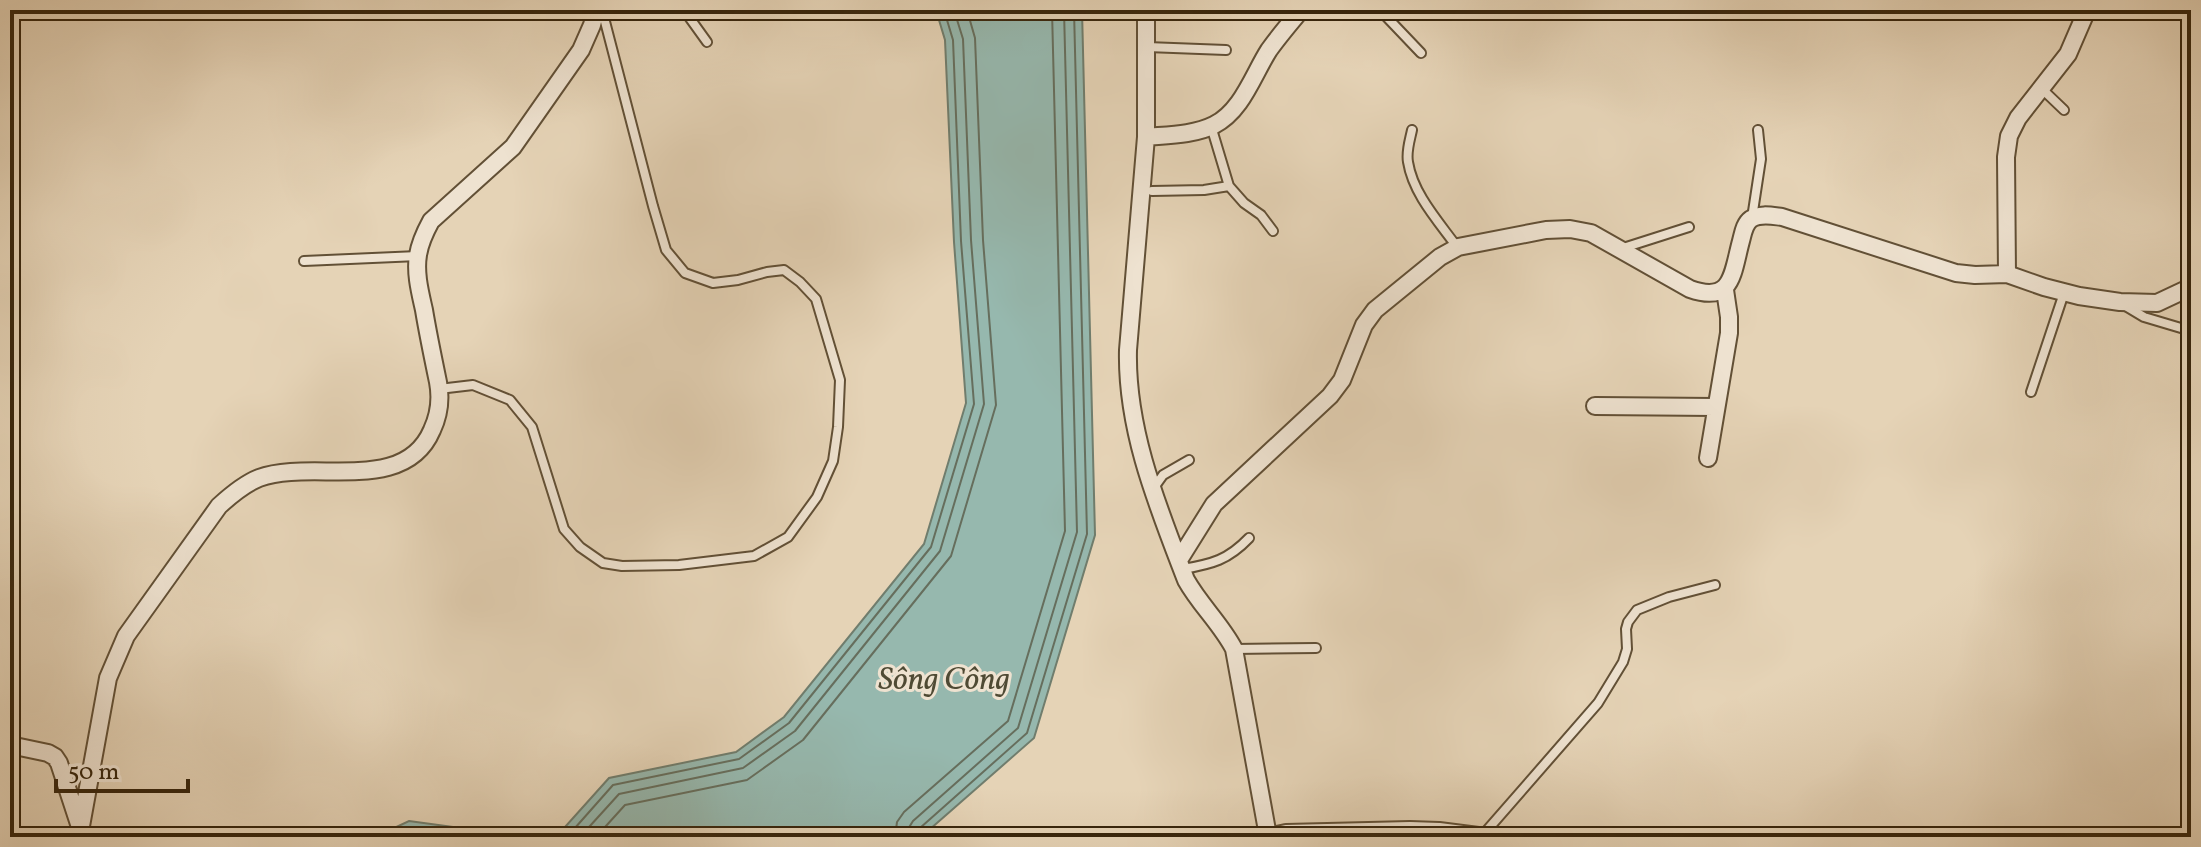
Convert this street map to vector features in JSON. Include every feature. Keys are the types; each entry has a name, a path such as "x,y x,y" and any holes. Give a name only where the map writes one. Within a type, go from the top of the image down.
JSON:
{"street":[{"path":"80,833 108,678 115,658 126,636 219,506 237,490 259,478 282,473 365,471 387,467 412,457 428,440 445,389 418,276 422,236 431,221 513,147 581,50 596,10"},
{"path":"1146,10 1146,137 1127,367 1143,462 1180,565 1194,594 1228,636 1234,649 1267,837 1286,833 1410,830 1484,837"},
{"path":"1146,137 1195,131 1226,118 1269,50 1301,10"},
{"path":"2007,274 2006,157 2009,136 2018,118 2068,54 2087,10"},
{"path":"1708,458 1729,333 1725,290 1744,229 1751,219 1764,215 1782,217 1956,273 2007,274 2064,292 2120,302 2157,303 2191,287"},
{"path":"1180,565 1214,504 1330,396 1342,380 1364,325 1375,310 1440,257 1458,247 1546,230 1570,229 1591,233 1690,289 1703,294 1725,290"},
{"path":"1595,406 1715,407"},
{"path":"10,745 55,757 80,833"}],"lane":[{"path":"445,389 473,385 510,400 532,427 564,529 580,547 603,563 622,566 679,565 754,556 788,537 817,497 833,461 840,380 816,299 784,270 713,283 685,273 666,250 602,10"},
{"path":"684,10 707,42"},
{"path":"1380,10 1421,53"},
{"path":"1146,47 1226,50"},
{"path":"2041,88 2064,110"},
{"path":"1211,126 1229,186 1244,203 1261,215 1273,231"},
{"path":"1412,130 1408,162 1417,187 1428,208 1458,247"},
{"path":"1751,219 1761,159 1758,130"},
{"path":"1152,191 1229,186"},
{"path":"1619,249 1689,227"},
{"path":"304,261 418,256"},
{"path":"2031,392 2064,292"},
{"path":"2120,302 2144,317 2191,331"},
{"path":"1153,490 1163,475 1189,460"},
{"path":"1180,565 1222,560 1237,551 1249,538"},
{"path":"1484,837 1598,703 1623,662 1627,649 1626,629 1637,610 1669,597 1715,585"},
{"path":"1234,649 1316,648"}],"water":[{"name":"Sông Công","path":"936,10 1082,10 1095,535 1034,738 921,837 556,837 609,778 736,752 784,717 924,544 966,403 954,242 945,40"},
{"path":"409,821 527,837 375,837"}]}
